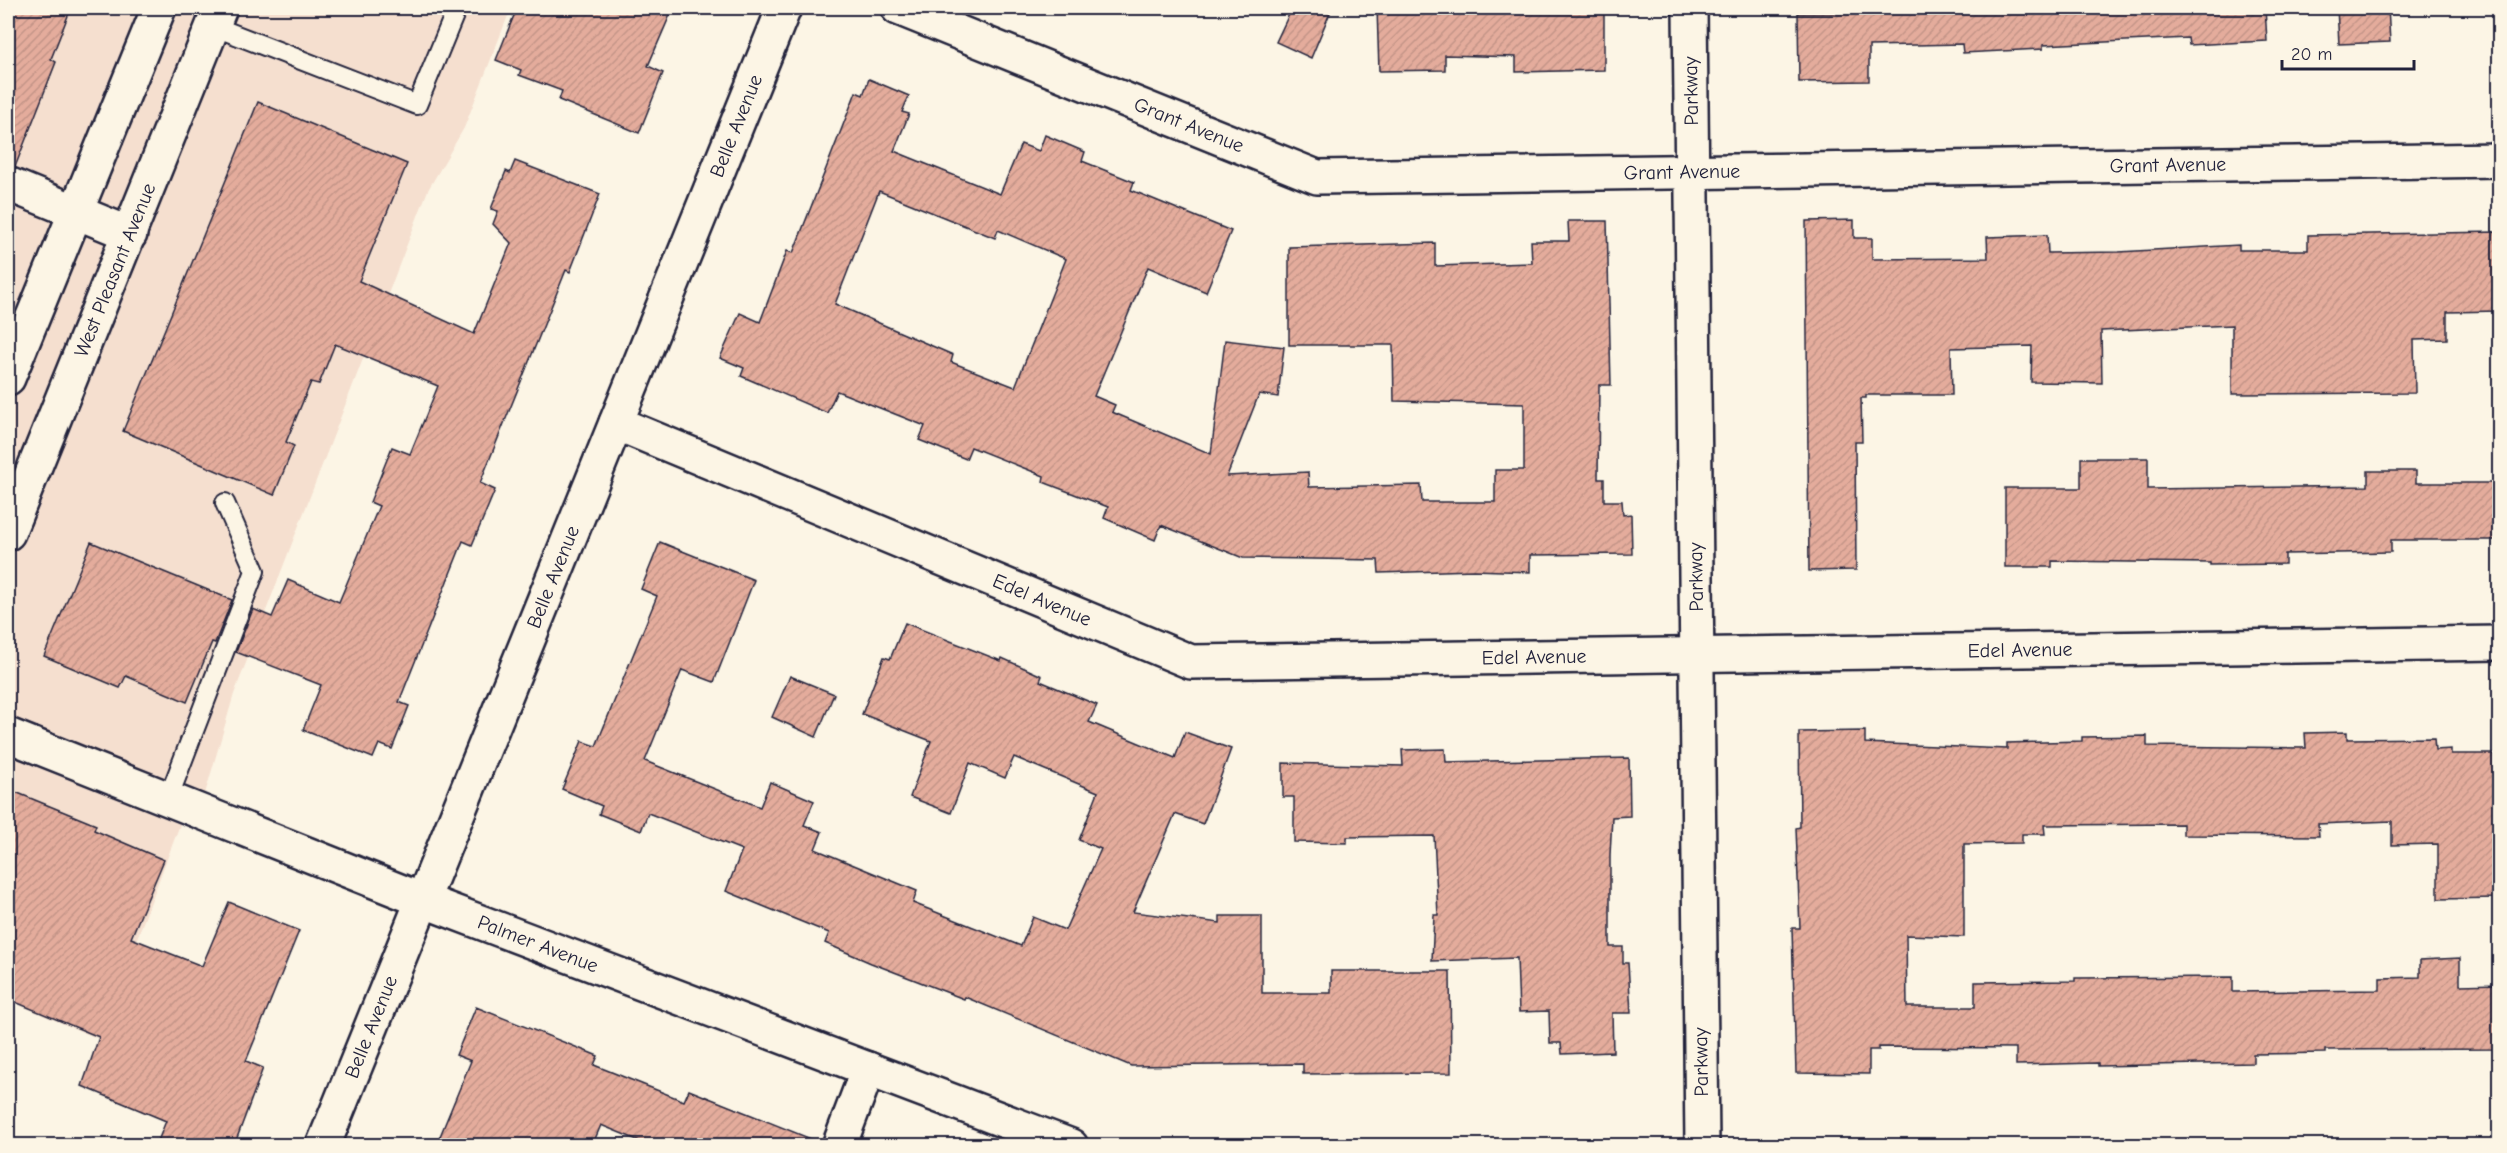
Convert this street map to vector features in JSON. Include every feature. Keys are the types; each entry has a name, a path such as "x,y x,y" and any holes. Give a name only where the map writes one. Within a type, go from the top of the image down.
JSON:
{"street":[{"path":"8,378 159,8"},
{"name":"Belle Avenue","path":"323,1146 784,8"},
{"name":"Grant Avenue","path":"898,8 1317,177 2499,160"},
{"name":"Parkway","path":"1690,8 1702,1146"},
{"name":"West Pleasant Avenue","path":"8,533 217,17"},
{"path":"8,184 130,234"},
{"name":"Edel Avenue","path":"616,423 1191,662 2499,643"},
{"name":"Palmer Avenue","path":"8,735 422,900 1071,1146"},
{"path":"839,1146 868,1069"}],"lane":[{"path":"217,17 417,105 457,8"},
{"path":"168,799 255,571 225,503"}],"shaded area":[{"path":"8,8 511,8 464,128 428,190 234,694 200,811 187,806 99,1039 8,1000"}],"building":[{"path":"8,8 71,8 51,59 56,62 15,167 8,166"},
{"path":"517,8 673,8 648,66 663,73 639,133 559,100 562,91 519,75 521,70 496,60"},
{"path":"1292,8 1332,8 1311,58 1276,42"},
{"path":"1377,8 1494,9 1494,13 1604,11 1604,70 1516,72 1516,57 1445,55 1445,70 1379,71"},
{"path":"1960,8 2265,8 2267,41 2189,45 2188,38 2043,45 2043,49 1963,53 1962,44 1869,46 1869,81 1799,82 1798,13 1906,12 1960,10"},
{"path":"2337,8 2388,8 2390,42 2339,44"},
{"path":"869,79 909,96 902,112 909,114 894,151 1000,194 1021,144 1039,151 1045,135 1085,152 1082,161 1134,182 1131,190 1231,231 1206,292 1148,267 1094,396 1115,405 1112,412 1211,454 1225,340 1284,347 1278,397 1259,394 1227,476 1308,472 1309,487 1421,485 1422,502 1495,502 1495,470 1524,470 1524,404 1394,401 1393,345 1289,345 1289,247 1435,243 1435,266 1532,263 1531,241 1569,241 1568,221 1607,221 1611,385 1599,385 1598,479 1604,479 1604,501 1622,501 1623,515 1631,514 1632,554 1530,555 1530,572 1474,570 1379,573 1378,560 1243,558 1161,525 1155,540 1104,518 1108,507 1043,482 1044,476 971,447 966,459 919,440 925,426 837,391 827,413 741,376 744,368 720,358 740,313 760,322 787,251 793,253 856,92 863,95","holes":["879,191 995,238 998,230 1066,259 1015,387 951,362 953,355 835,304"]},
{"path":"258,102 407,164 359,281 474,334 511,243 493,224 498,211 491,209 506,171 510,173 515,161 600,194 570,272 566,270 480,483 495,490 472,545 463,541 399,702 409,706 392,749 379,744 373,758 303,730 321,685 236,652 253,609 272,617 288,580 339,602 379,506 370,502 392,447 410,454 438,386 335,344 319,384 311,382 286,442 294,446 274,495 123,431"},
{"path":"1854,220 1854,238 1872,238 1872,259 1988,258 1987,237 2047,235 2048,253 2119,252 2239,245 2239,250 2308,250 2308,235 2499,232 2499,311 2447,312 2447,339 2414,340 2415,393 2232,394 2232,325 2101,331 2102,383 2031,382 2032,346 1951,348 1952,395 1866,395 1866,398 1861,398 1862,442 1855,442 1856,570 1809,571 1806,221"},
{"path":"2081,458 2148,458 2148,489 2368,486 2368,471 2416,471 2416,483 2499,483 2499,540 2391,540 2391,552 2285,554 2285,564 2210,565 2210,563 2052,561 2052,567 2005,567 2005,488 2081,488"},
{"path":"91,542 232,600 215,643 212,642 187,702 126,676 120,688 44,656"},
{"path":"660,542 754,580 714,682 682,670 645,761 760,807 770,782 814,801 804,825 822,832 815,849 917,891 913,903 1021,946 1033,917 1065,930 1101,849 1079,840 1098,792 1014,757 1005,778 970,763 951,813 910,797 931,741 862,714 884,657 890,659 905,623 1001,661 1002,658 1042,676 1040,681 1097,705 1089,722 1175,758 1185,732 1231,749 1203,824 1175,814 1133,912 1220,923 1220,916 1262,916 1262,993 1331,993 1331,971 1450,971 1451,1073 1303,1074 1303,1064 1131,1066 965,997 964,999 871,963 825,943 829,933 726,891 742,850 648,813 641,831 599,814 602,806 562,789 582,741 596,746 657,596 641,589"},
{"path":"790,676 834,694 816,737 772,717"},
{"path":"1865,731 1865,743 2007,749 2007,743 2082,741 2082,737 2147,736 2147,746 2306,748 2305,733 2347,732 2347,739 2434,738 2435,750 2451,749 2451,754 2499,754 2499,898 2438,899 2438,844 2392,845 2392,821 2318,824 2319,836 2183,835 2183,824 2044,825 2045,834 2022,834 2022,843 1964,844 1964,937 1906,935 1907,1007 1975,1007 1975,982 2075,981 2075,978 2233,977 2233,992 2380,990 2380,978 2420,977 2420,960 2460,958 2460,985 2499,984 2499,1049 2325,1050 2325,1053 2253,1054 2253,1063 2098,1066 2098,1063 2016,1065 2016,1048 1879,1047 1879,1050 1869,1050 1869,1074 1796,1073 1792,928 1800,928 1796,828 1800,827 1799,732"},
{"path":"1445,749 1446,762 1629,758 1630,816 1612,817 1610,947 1623,947 1623,963 1628,963 1631,1013 1612,1013 1613,1052 1562,1054 1561,1043 1550,1043 1549,1011 1519,1012 1517,958 1432,961 1434,915 1438,915 1434,836 1347,837 1347,843 1294,842 1294,797 1283,797 1283,763 1403,766 1402,750"},
{"path":"8,789 96,825 94,830 164,860 131,938 202,966 229,902 299,931 246,1061 263,1068 234,1146 156,1146 166,1121 82,1086 99,1037 8,999"},
{"path":"476,1007 598,1056 594,1065 684,1101 689,1090 821,1143 821,1146 652,1146 601,1125 592,1146 436,1146 471,1061 456,1055"}]}
